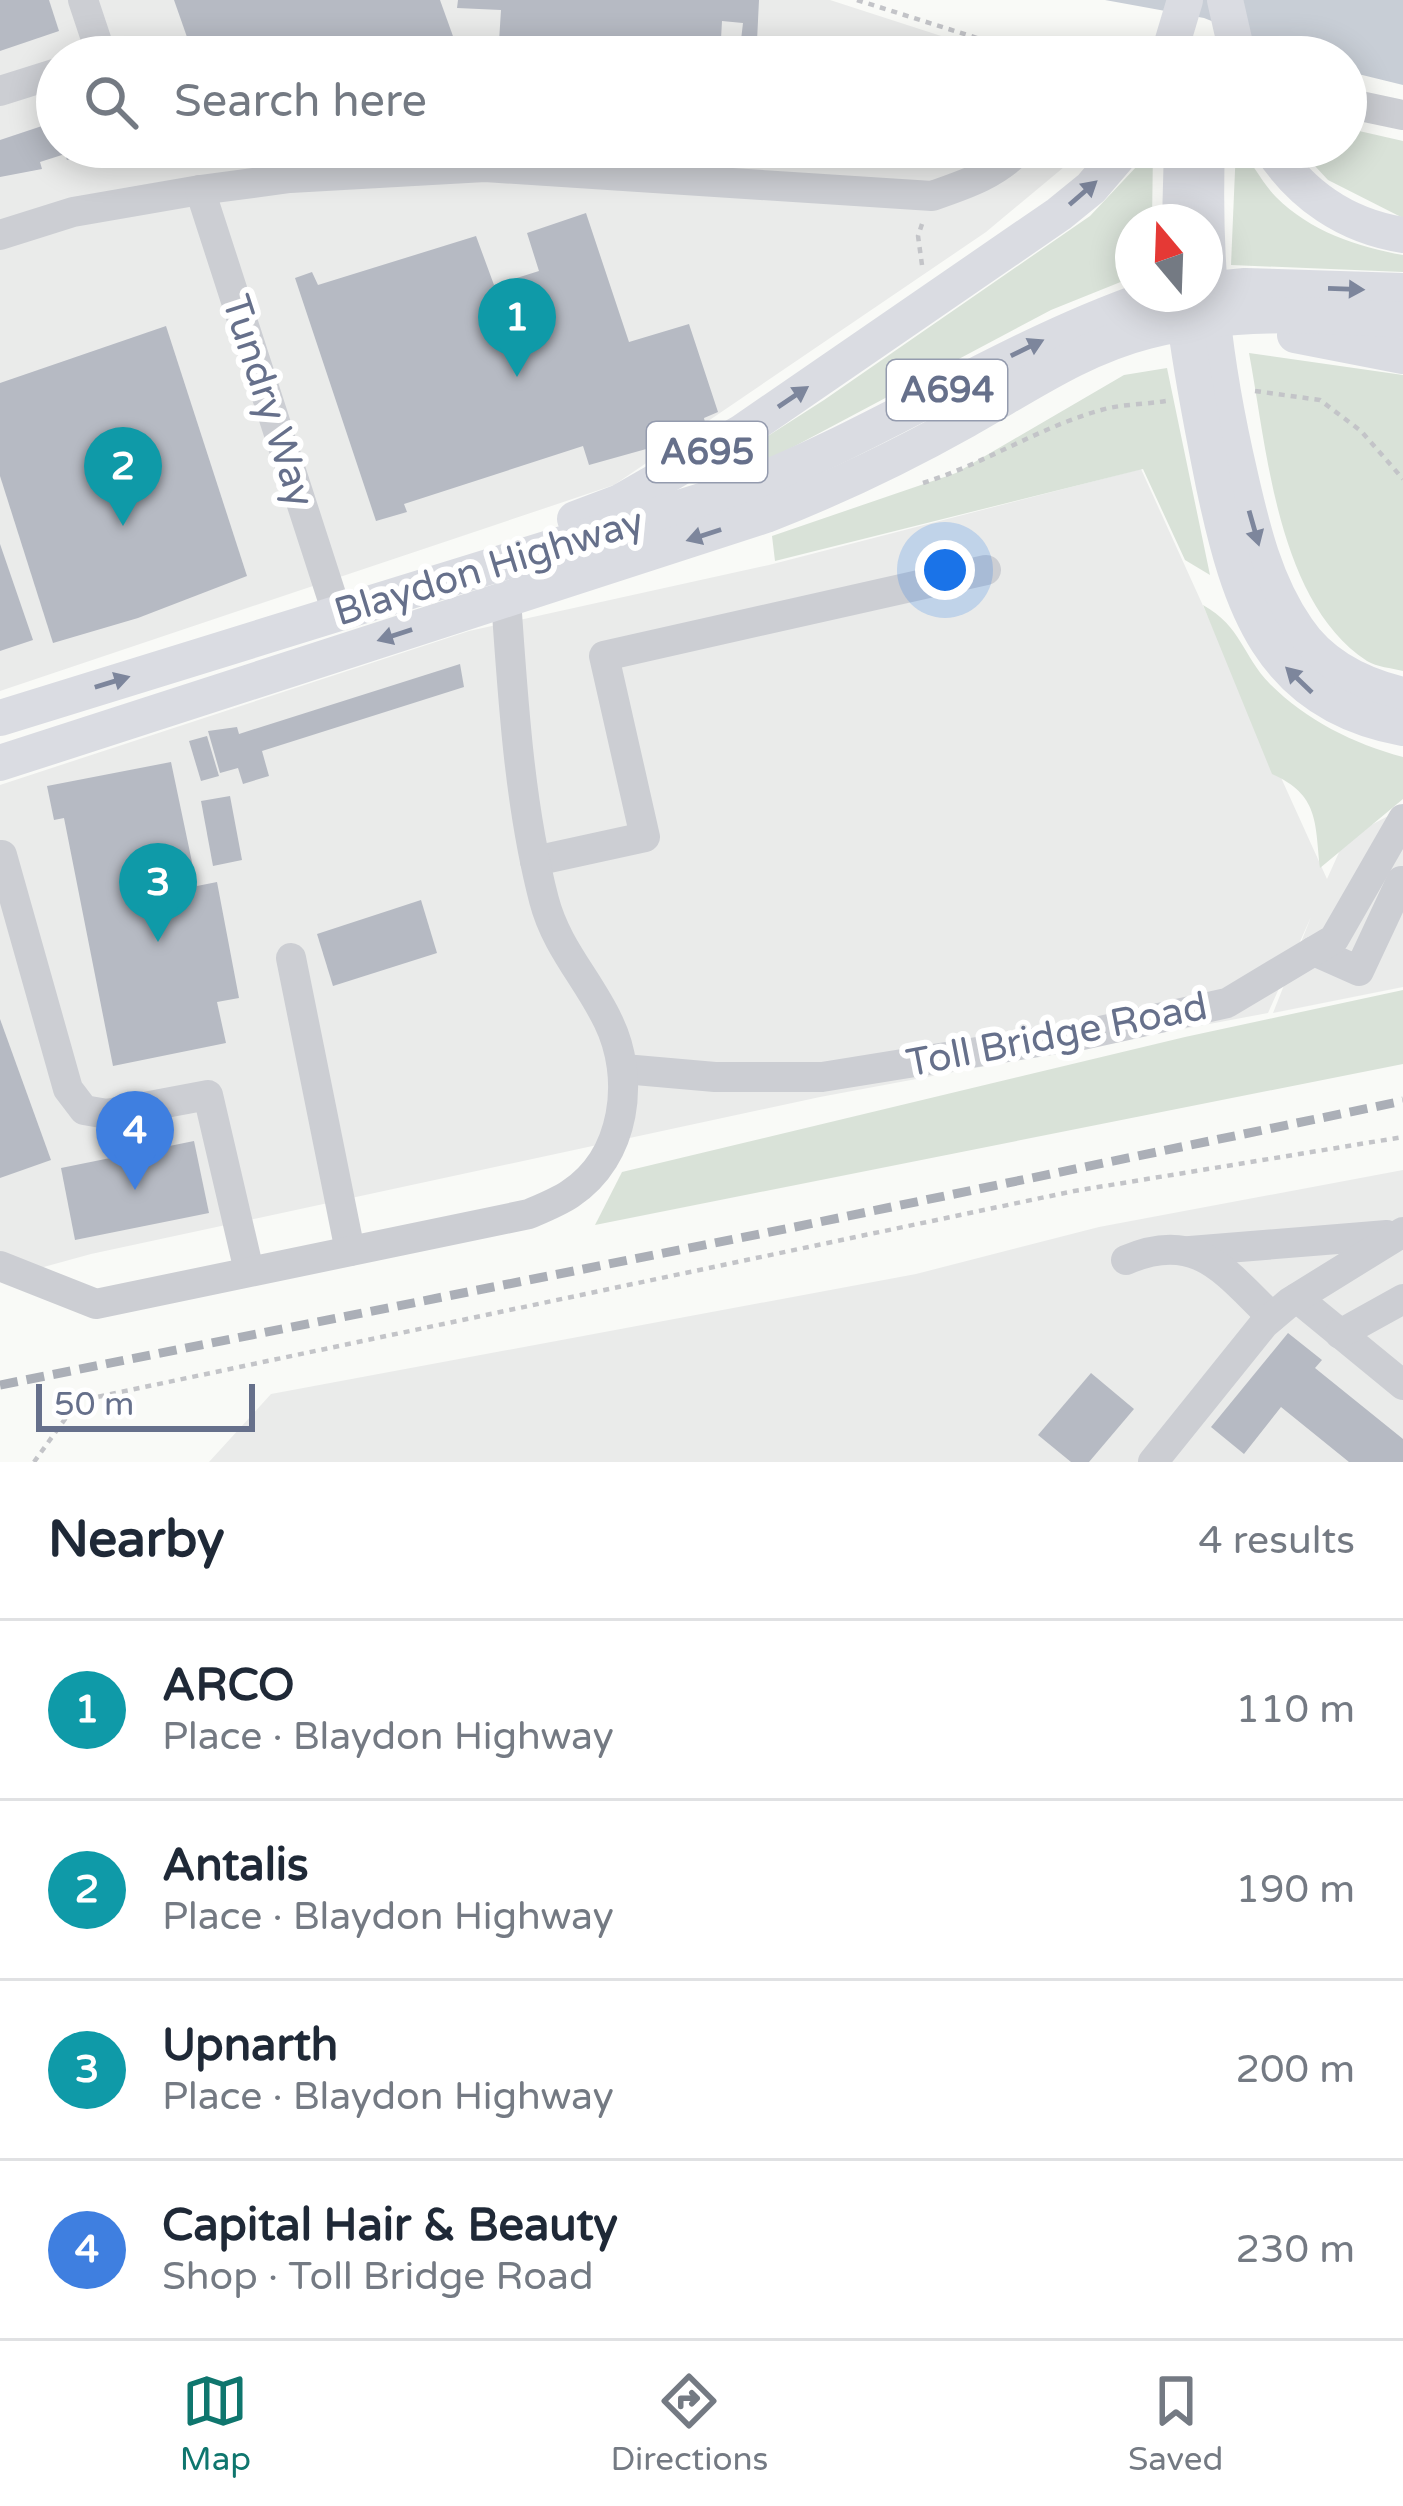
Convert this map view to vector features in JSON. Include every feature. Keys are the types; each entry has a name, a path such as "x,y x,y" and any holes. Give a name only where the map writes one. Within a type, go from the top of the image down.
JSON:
{"main road":[{"path":"1175,36 1187,0"},
{"path":"1186,36 1187,0"},
{"path":"1219,36 1224,0"},
{"path":"1224,0 1233,36"},
{"name":"A695","path":"429,583 513,542 620,502 742,432 952,289 1091,188 1108,168"},
{"path":"1180,204 1181,168"},
{"path":"1208,168 1212,406 1228,554 1267,643 1296,679 1326,702 1365,719 1403,728"},
{"path":"1288,168 1312,196 1337,213 1403,235"},
{"path":"1223,288 1403,291"},
{"name":"Blaydon Highway","path":"0,718 429,583 620,529 772,477 1115,309"},
{"path":"1187,312 1212,406 1262,556 1299,632 1328,662 1360,683 1403,695"},
{"name":"A695","path":"1143,332 1258,313 1403,320"},
{"name":"A695","path":"1143,332 1263,331 1351,343 1403,356"},
{"name":"Blaydon Highway","path":"0,763 766,515 851,479 1088,350 1143,332"}],"street":[{"path":"83,0 95,36"},
{"path":"0,91 36,80"},
{"path":"1367,108 1403,116"},
{"path":"0,235 73,212 200,190 290,178 467,168"},
{"path":"501,168 932,196 999,168"},
{"name":"Tundry Way","path":"200,190 337,613"},
{"path":"535,860 645,837 604,656 986,570"},
{"path":"0,1266 96,1304 529,1214 569,1195 590,1178 609,1150 622,1113 624,1070 608,1022 563,951 545,905 535,860 506,599"},
{"name":"Toll Bridge Road","path":"624,1070 823,1077 1082,1034 1227,1003 1334,939 1403,819"},
{"path":"2,854 68,1089 84,1110 106,1114 208,1095 249,1271"},
{"path":"1314,951 1359,971 1401,880"},
{"path":"291,958 350,1250"},
{"path":"1126,1260 1155,1250 1401,1233"},
{"path":"1153,1462 1284,1308 1401,1233"},
{"path":"1190,1251 1210,1258 1284,1308 1340,1334 1403,1385"},
{"path":"1340,1334 1403,1299"}],"path":[{"path":"857,0 971,36"},
{"path":"932,196 918,236 920,262 952,289"},
{"path":"908,488 970,468 1044,432 1109,408 1320,400 1360,431 1403,479"},
{"path":"34,1462 78,1401 1074,1190 1403,1137"}],"shaded area":[{"path":"0,0 830,0 941,36 36,36 36,168 1063,168 986,232 614,485 0,691"},
{"path":"1105,0 1403,0 1403,85 1367,76 1367,36 1249,36 1204,18"},
{"path":"1367,133 1403,141 1403,218 1328,180 1317,168 1367,168"},
{"path":"1135,168 1153,168 1152,204 1115,204 1115,284 1051,310 780,454 731,475 715,470 1090,216"},
{"path":"1235,168 1254,168 1289,209 1335,236 1403,255 1403,272 1231,265"},
{"path":"1249,353 1403,375 1403,671 1367,661 1337,635 1313,601 1281,521"},
{"path":"1167,368 1210,575 1185,560 1143,469 775,561 772,536 956,473 1124,375"},
{"path":"1141,469 1327,879 1345,839 1403,808 1403,987 1273,1013 1311,917 1268,1013 820,1097 91,1254 0,1279 0,785 469,631 769,565"},
{"path":"1203,605 1226,623 1270,684 1299,709 1349,738 1403,757 1403,799 1320,868 1312,812 1299,791 1272,774"},
{"path":"1403,990 1403,1064 595,1225 622,1172 1185,1037"},
{"path":"1403,1170 1403,1462 209,1462 271,1394 916,1274 1099,1227"}],"building":[{"path":"0,0 49,0 59,31 0,51"},
{"path":"174,0 440,0 453,36 187,36"},
{"path":"458,0 759,0 757,36 741,36 743,23 722,21 721,36 499,36 501,10 457,8"},
{"path":"36,128 36,168 42,169 0,177 0,140"},
{"path":"586,213 629,342 689,324 718,412 704,418 707,432 589,465 583,446 404,504 407,512 376,521 295,278 312,272 318,285 476,236 494,285 539,271 527,233"},
{"path":"166,326 247,576 138,618 53,643 0,476 0,383"},
{"path":"0,544 33,640 0,651"},
{"path":"460,664 464,687 262,751 269,776 243,784 238,768 220,773 208,731 237,727 239,734"},
{"path":"207,736 219,776 201,781 189,741"},
{"path":"171,762 197,886 217,882 239,998 217,1002 226,1043 113,1066 64,818 54,820 47,786"},
{"path":"230,796 242,860 213,866 201,801"},
{"path":"421,900 437,953 333,986 317,934"},
{"path":"0,1019 51,1160 0,1178"},
{"path":"194,1141 209,1213 75,1240 61,1168"},
{"path":"1288,1333 1322,1360 1315,1368 1403,1439 1403,1462 1349,1462 1281,1407 1244,1454 1211,1427"},
{"path":"1091,1373 1134,1409 1089,1462 1071,1462 1038,1435"}],"railway":[{"path":"0,1385 1403,1101"}],"place":[{"name":"ARCO","path":"517,377"},
{"name":"Antalis","path":"123,526"},
{"name":"Upnarth","path":"158,942"},
{"name":"Capital Hair & Beauty","path":"135,1190"}]}
